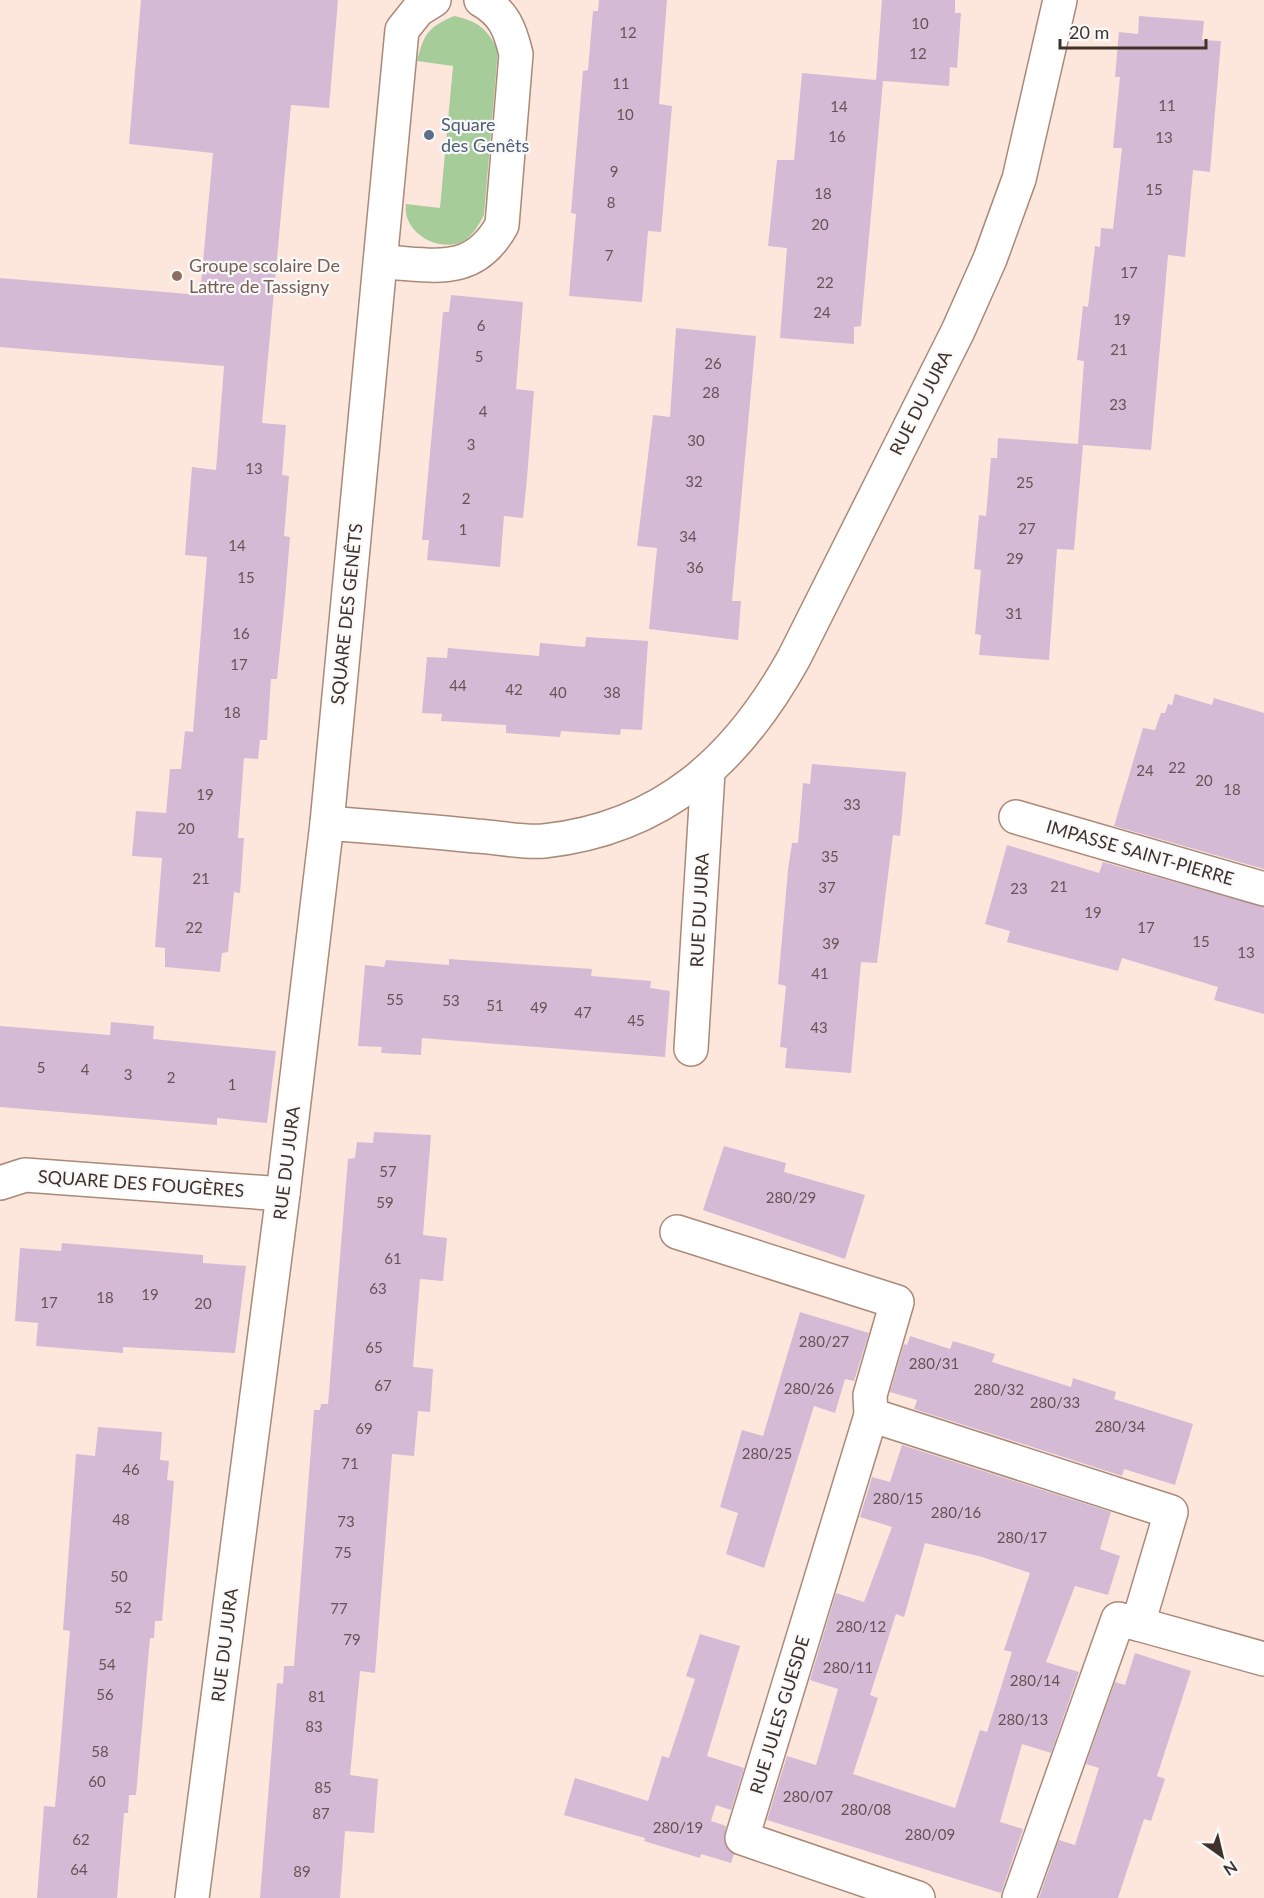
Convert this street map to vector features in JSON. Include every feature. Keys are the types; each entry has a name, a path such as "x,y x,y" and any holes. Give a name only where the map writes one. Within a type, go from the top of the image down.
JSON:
{"street":[{"name":"SQUARE DES GENÊTS","path":"327,823 402,30 418,10 434,0"},
{"path":"381,262 451,265 474,258 494,240 502,225 516,54 510,29 497,9 481,0"},
{"name":"RUE DU JURA","path":"192,1898 283,1194 327,823 542,841 588,833 632,817 671,798 708,772 744,736 772,697 794,658 958,331 990,259 1019,179 1060,0"},
{"name":"RUE DU JURA","path":"692,1048 708,772"},
{"name":"IMPASSE SAINT-PIERRE","path":"1016,817 1264,889"},
{"name":"SQUARE DES FOUGÈRES","path":"0,1183 26,1175 283,1194"},
{"name":"RUE JULES GUESDE","path":"677,1232 897,1302 870,1395 871,1415 742,1838 918,1898"},
{"path":"871,1415 1171,1512 1137,1624"},
{"path":"1019,1898 1118,1619 1264,1659"}],"green space":[{"path":"454,16 476,23 490,37 498,50 484,215 471,235 459,243 450,245 422,237 409,223 406,204 440,208 453,66 417,61 428,32"}],"building":[{"path":"141,0 338,0 329,108 291,105 262,423 286,425 282,475 289,476 284,536 290,537 277,679 271,679 267,740 260,740 258,759 244,758 238,838 244,838 240,893 234,892 228,952 222,953 220,972 165,967 165,948 155,947 162,858 132,856 136,811 166,813 170,769 181,769 185,731 193,732 207,557 185,555 192,467 216,470 224,366 0,347 0,278 200,295 213,153 129,144"},
{"path":"599,0 667,0 659,104 672,106 661,232 648,231 642,302 569,296 576,214 571,213 583,71 588,70 593,11 598,11"},
{"path":"882,0 955,0 955,13 961,13 957,68 950,67 949,86 883,81 861,326 854,327 854,344 780,338 787,248 768,246 777,160 794,160 802,73 876,80"},
{"path":"1139,16 1204,21 1202,40 1221,41 1210,172 1193,170 1185,257 1168,255 1151,450 1083,445 1074,550 1057,549 1049,660 979,655 981,635 975,634 981,570 974,569 979,515 986,516 991,458 997,458 998,438 1078,444 1084,361 1077,360 1083,306 1088,307 1095,246 1100,247 1101,228 1113,229 1122,148 1113,148 1120,77 1115,77 1119,32 1138,34"},
{"path":"451,295 523,302 516,389 534,391 527,478 523,518 504,516 500,567 427,560 429,540 422,540 443,312 449,312"},
{"path":"676,328 756,336 732,601 741,601 738,640 649,629 657,548 637,546 653,415 670,417"},
{"path":"586,637 648,641 642,730 621,729 620,735 561,731 560,737 506,733 506,725 441,721 442,714 422,713 427,657 447,658 448,648 539,656 540,643 585,647"},
{"path":"1175,694 1212,705 1214,698 1264,713 1264,869 1114,826 1143,728 1155,730 1161,713 1165,713 1168,704 1172,705"},
{"path":"812,764 906,772 900,836 893,835 877,963 861,962 851,1073 785,1068 787,1048 780,1047 786,986 778,984 788,870 792,843 798,843 803,783 810,784"},
{"path":"1007,845 1099,873 1103,862 1264,907 1264,1014 1214,1000 1218,987 1122,958 1118,971 1007,942 1010,931 985,924"},
{"path":"449,959 592,969 591,976 651,981 650,988 670,991 665,1057 422,1038 421,1055 381,1053 382,1047 358,1046 365,965 384,967 386,960 449,965"},
{"path":"111,1022 154,1026 153,1039 276,1051 267,1123 217,1118 217,1125 0,1107 0,1026 110,1035"},
{"path":"374,1132 431,1135 423,1235 447,1238 443,1281 420,1279 413,1367 433,1369 430,1412 418,1411 414,1456 392,1454 375,1673 360,1671 350,1775 378,1779 374,1833 345,1831 340,1898 260,1898 277,1683 283,1684 284,1666 294,1666 314,1410 320,1410 321,1404 328,1404 348,1159 355,1158 357,1142 373,1143"},
{"path":"724,1146 786,1163 784,1172 865,1195 845,1259 703,1210"},
{"path":"62,1243 203,1255 203,1263 246,1266 235,1353 123,1347 123,1353 36,1346 38,1323 15,1321 20,1248 61,1251"},
{"path":"800,1312 869,1333 854,1381 845,1379 835,1413 814,1406 764,1568 726,1554 738,1513 720,1507 742,1430 763,1436"},
{"path":"910,1336 950,1349 953,1341 973,1347 995,1354 992,1362 1071,1387 1073,1378 1116,1392 1114,1399 1193,1424 1175,1485 1124,1469 1122,1476 914,1409 917,1400 890,1392 904,1344 907,1345"},
{"path":"98,1427 162,1432 160,1460 169,1461 167,1480 174,1481 162,1621 155,1621 154,1638 150,1638 136,1795 129,1795 128,1813 124,1813 117,1898 37,1898 44,1806 55,1807 59,1763 70,1631 63,1630 76,1454 95,1456"},
{"path":"902,1445 1111,1512 1100,1549 1120,1556 1108,1595 1075,1586 1046,1662 1079,1672 1051,1753 1022,1744 1000,1822 1023,1829 1001,1893 767,1820 787,1756 816,1765 838,1689 810,1680 836,1593 864,1602 892,1527 860,1517 872,1477 890,1482","holes":["925,1543 982,1557 1030,1573 1004,1650 1012,1652 987,1732 980,1730 955,1808 853,1774 878,1698 870,1695 896,1614 904,1617"]},
{"path":"700,1634 740,1646 707,1756 744,1768 731,1810 716,1805 711,1821 726,1826 724,1841 734,1854 731,1863 701,1854 700,1858 644,1841 645,1838 564,1815 575,1778 648,1801 662,1756 669,1758 695,1679 686,1676"},
{"path":"1135,1653 1191,1671 1157,1776 1165,1779 1151,1821 1144,1819 1118,1898 1039,1898 1059,1840 1075,1845 1099,1768 1086,1764 1115,1682 1125,1685"}],"place":[{"name":"Square des Genêts","path":"429,135"},
{"name":"Groupe scolaire De Lattre de Tassigny","path":"177,276"}]}
